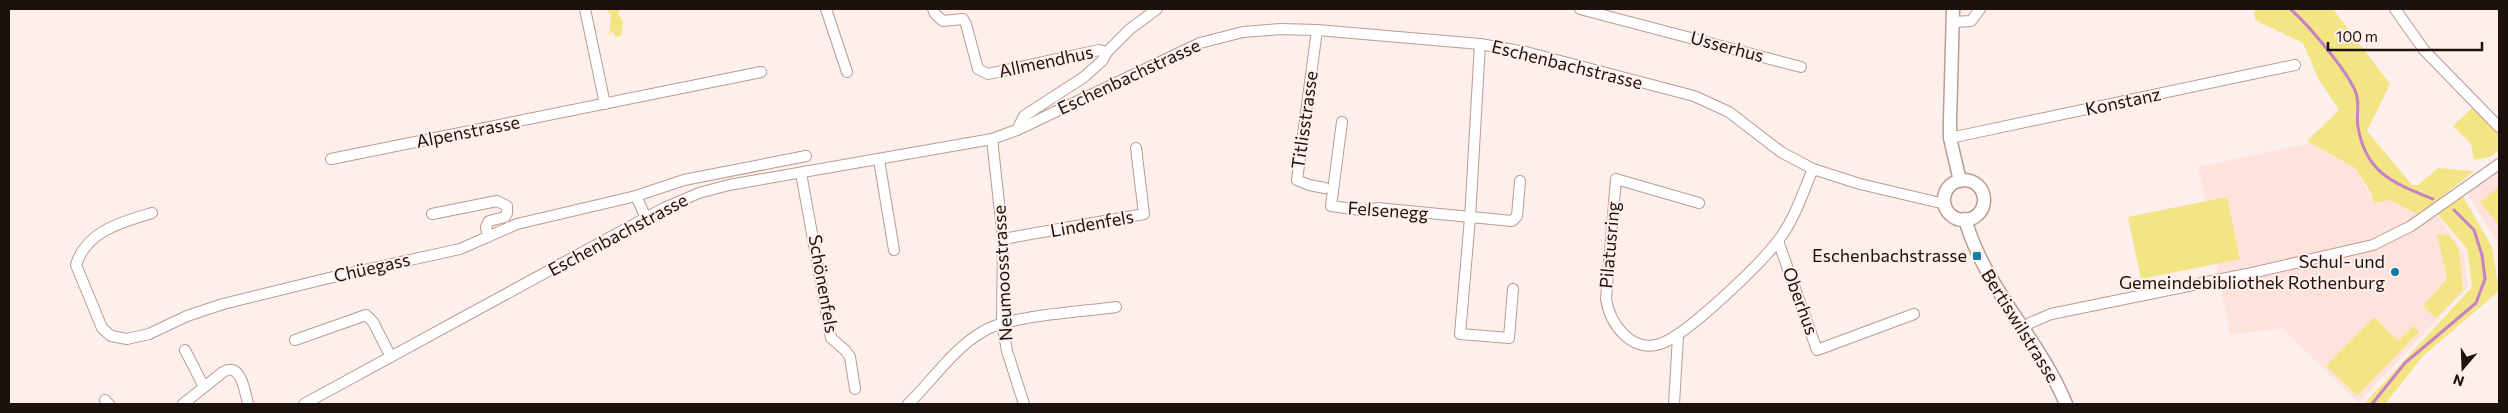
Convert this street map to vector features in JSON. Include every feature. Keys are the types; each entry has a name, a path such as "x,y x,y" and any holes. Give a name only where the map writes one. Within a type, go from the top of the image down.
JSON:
{"main road":[{"path":"1953,9 1950,138 1960,180"},
{"path":"1960,180 1975,184 1984,197 1979,213 1964,219 1952,215 1945,204 1947,189 1960,180"},
{"name":"Bertiswilstrasse","path":"1964,219 1986,274 2050,372 2066,404"}],"street":[{"path":"585,9 605,104"},
{"path":"826,9 847,72"},
{"name":"Allmendhus","path":"933,9 935,14 943,21 963,20 966,24 978,69 983,73 1099,50 1107,52"},
{"path":"1017,130 1024,116 1084,77 1102,61 1107,52 1130,29 1157,9"},
{"name":"Usserhus","path":"1580,9 1801,67"},
{"path":"1953,22 1970,21 1980,9"},
{"path":"2395,9 2424,50 2499,127"},
{"name":"Eschenbachstrasse","path":"304,404 682,200 709,190 992,139 1017,130 1200,43 1243,32 1281,29 1317,30 1480,44 1526,52 1703,100 1728,112 1781,152 1812,169 1860,184 1945,204"},
{"name":"Titlisstrasse","path":"1317,30 1297,180 1325,188"},
{"path":"1480,44 1470,218 1460,334 1509,338 1513,289"},
{"name":"Konstanz","path":"1950,138 2295,66"},
{"name":"Alpenstrasse","path":"332,160 761,72"},
{"name":"Felsenegg","path":"1342,122 1331,206 1368,211 1377,208 1470,218 1516,220 1520,181"},
{"name":"Neumoosstrasse","path":"992,139 1003,239 1002,323 1007,351 1024,404"},
{"name":"Lindenfels","path":"1003,239 1144,214 1136,148"},
{"name":"Chüegass","path":"152,213 102,232 84,246 76,265 102,328 116,338 127,339 149,334 187,316 223,304 352,273 460,250 517,224 636,196 684,180 806,156"},
{"path":"879,160 894,250"},
{"path":"2024,330 2030,323 2051,314 2246,274 2373,245 2411,226 2499,164"},
{"name":"Pilatusring","path":"1699,203 1616,179 1606,299 1608,313 1617,329 1631,340 1646,345 1659,344 1678,336 1736,284 1778,240 1797,206 1812,169"},
{"name":"Schönenfels","path":"801,173 831,338 848,353 855,389"},
{"path":"636,196 646,218"},
{"path":"432,214 497,201 503,203 507,206 508,213 505,217 488,221 486,227 488,237"},
{"name":"Oberhus","path":"1778,240 1817,350 1914,314"},
{"path":"908,404 964,346 982,332 1002,323 1116,307"},
{"path":"295,340 366,315 372,322 391,357"},
{"path":"1674,404 1678,336"},
{"path":"185,350 204,387"},
{"path":"183,404 227,370 235,371 240,376 248,404"}],"shaded area":[{"path":"606,9 620,9 618,14 623,21 621,36 616,37 612,32 609,35 611,15"},
{"path":"2254,9 2333,9 2390,84 2367,131 2412,185 2418,185 2438,168 2474,171 2419,215 2390,200 2374,203 2370,191 2355,168 2307,141 2339,110 2318,78 2303,43 2255,20"},
{"path":"2473,107 2499,133 2499,150 2490,157 2474,160 2471,144 2453,126"},
{"path":"2310,143 2355,168 2374,203 2390,200 2419,215 2425,211 2438,216 2464,253 2468,287 2358,403 2282,328 2230,335 2216,264 2141,279 2128,217 2205,201 2198,167"},
{"path":"2499,169 2499,255 2497,242 2468,194"},
{"path":"2499,187 2499,225 2480,202"},
{"path":"2461,193 2492,247 2499,291 2423,356 2385,404 2364,404 2472,287 2467,249 2437,213"},
{"path":"2227,197 2240,259 2141,279 2128,217"},
{"path":"2437,234 2449,235 2459,250 2463,290 2436,318 2423,306 2447,279"},
{"path":"2374,317 2398,341 2413,326 2419,332 2357,396 2326,366"}],"waterway":[{"path":"2290,9 2327,49 2352,84 2357,97 2358,127 2362,143 2375,166 2394,182 2433,199"},
{"path":"2372,404 2405,363 2476,303 2485,279 2482,255 2474,230 2454,210"}],"place":[{"name":"Eschenbachstrasse","path":"1977,256"},
{"name":"Schul- und Gemeindebibliothek Rothenburg","path":"2395,272"}]}
